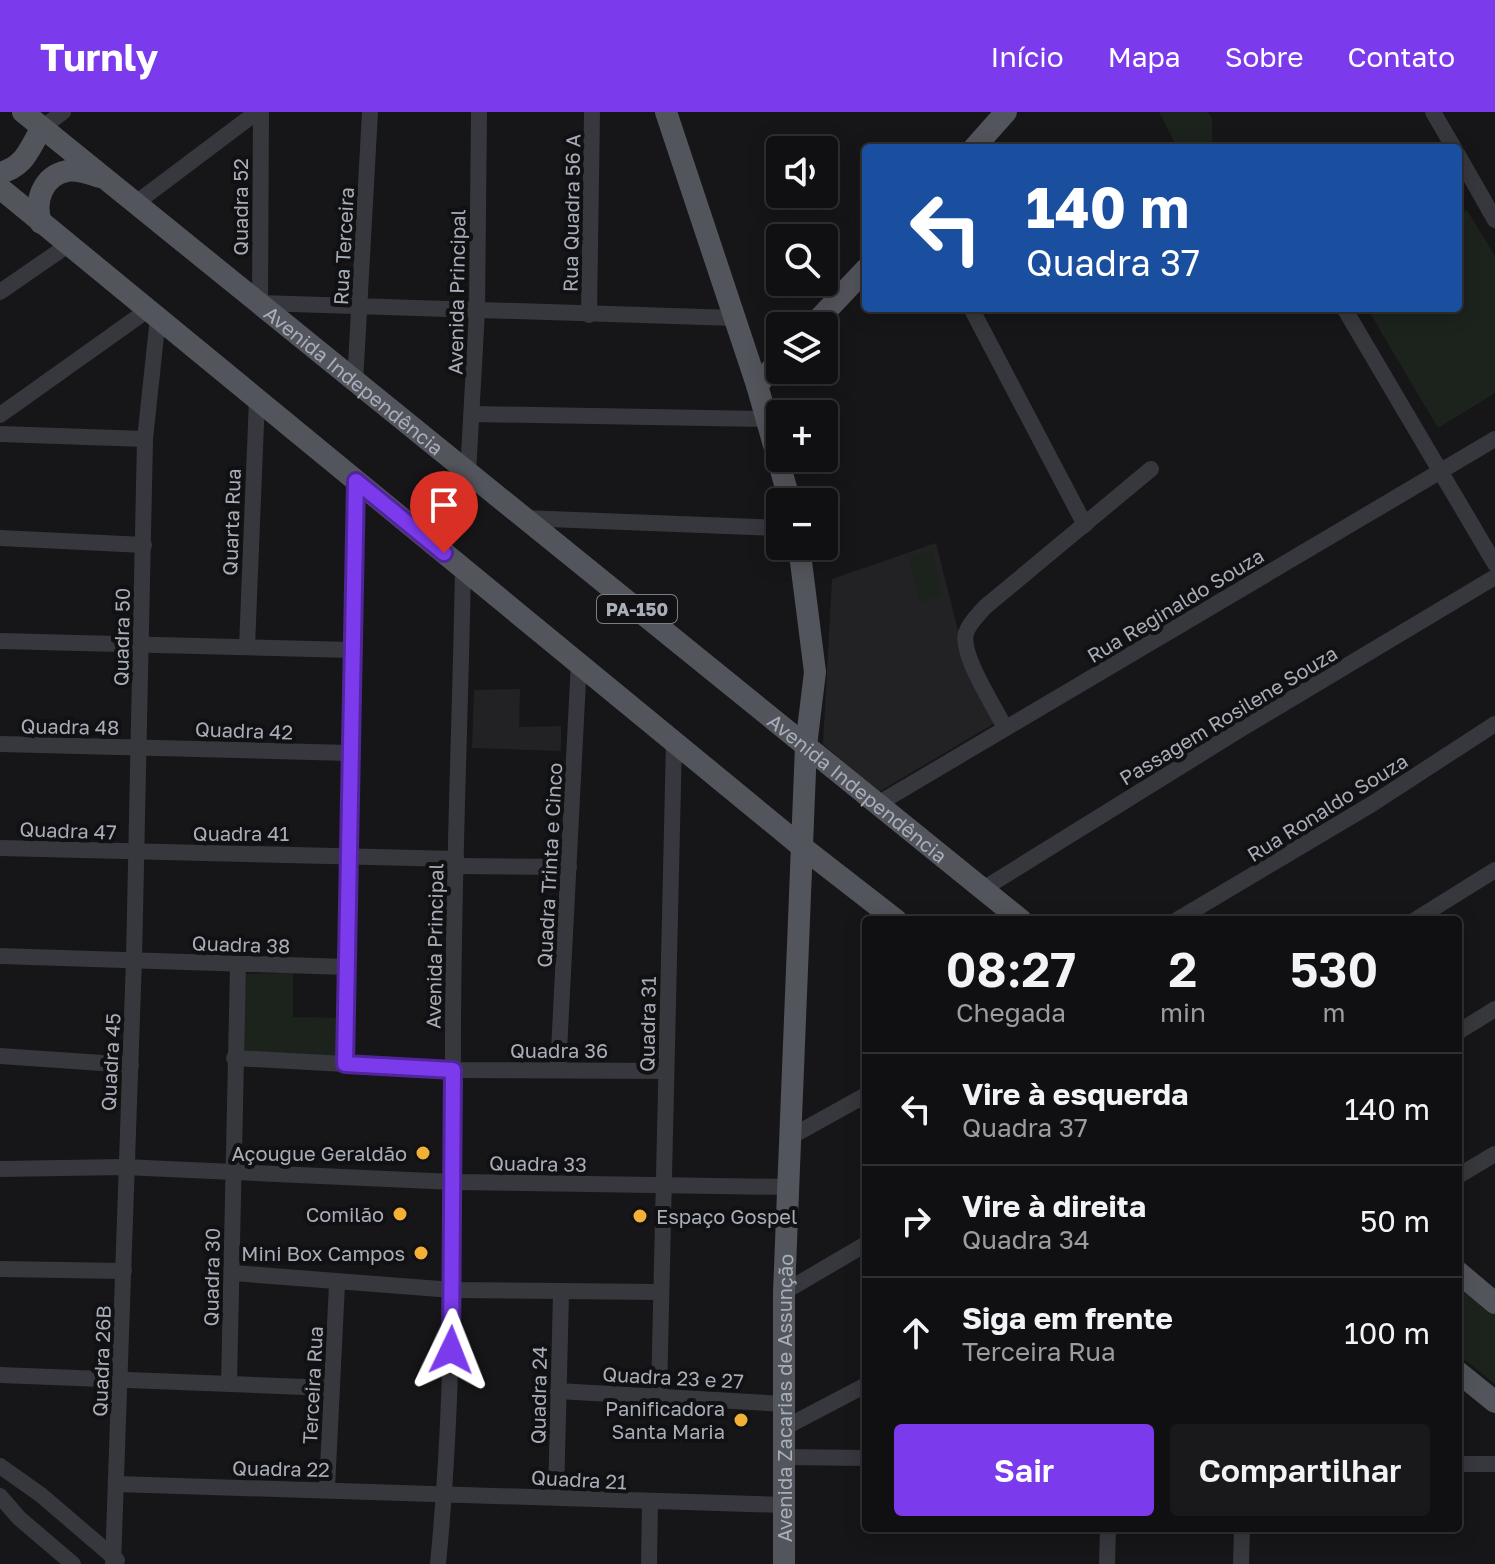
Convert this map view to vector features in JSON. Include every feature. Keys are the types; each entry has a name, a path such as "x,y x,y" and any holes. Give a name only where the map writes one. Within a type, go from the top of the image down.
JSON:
{"main road":[{"name":"Avenida Independência","path":"23,112 1016,916"},
{"path":"666,112 766,413"},
{"path":"978,144 1006,112"},
{"path":"0,173 19,165 27,157 42,128"},
{"path":"41,223 37,211 39,197 54,177 76,171 105,178"},
{"path":"0,188 802,847 891,916"},
{"path":"825,312 862,273"},
{"path":"757,385 766,375"},
{"name":"Avenida Zacarias de Assunção","path":"784,1564 784,1292 806,746 815,672 801,560"},
{"path":"1462,1275 1495,1303"},
{"path":"1462,1375 1495,1402"}],"street":[{"path":"42,128 63,112"},
{"path":"136,203 259,112"},
{"name":"Quadra 52","path":"259,112 260,303"},
{"name":"Rua Terceira","path":"355,383 370,112"},
{"name":"Avenida Principal","path":"468,473 477,311 479,112"},
{"name":"Rua Quadra 56 A","path":"589,315 592,112"},
{"path":"1433,112 1452,144"},
{"path":"1462,162 1495,220"},
{"path":"0,292 68,245"},
{"path":"260,303 735,318"},
{"path":"973,312 1085,525"},
{"path":"1346,312 1495,564"},
{"path":"0,415 153,313"},
{"name":"Quadra 50","path":"134,959 145,439 153,313"},
{"name":"Quarta Rua","path":"247,647 257,399"},
{"path":"473,414 766,419"},
{"path":"0,434 145,439"},
{"name":"Rua Reginaldo Souza","path":"876,805 1495,439"},
{"path":"1005,728 968,655 966,633 985,607 1151,469"},
{"path":"345,1064 346,854 356,481"},
{"path":"521,518 766,527"},
{"path":"0,538 144,545"},
{"name":"Avenida Principal","path":"438,1564 445,1495 453,1290 455,863 463,569"},
{"name":"Passagem Rosilene Souza","path":"983,889 1495,577"},
{"path":"0,641 351,650"},
{"name":"Quadra Trinta e Cinco","path":"558,1070 579,661"},
{"name":"Rua Ronaldo Souza","path":"1184,916 1372,804 1495,724"},
{"name":"Quadra 31","path":"659,1395 674,741"},
{"name":"Quadra 48","path":"0,744 138,747"},
{"name":"Quadra 42","path":"138,747 349,753"},
{"name":"Quadra 47","path":"0,848 135,852"},
{"name":"Quadra 41","path":"135,852 346,854 455,863"},
{"path":"455,863 569,867"},
{"path":"1421,916 1495,870"},
{"name":"Quadra 38","path":"0,956 134,959 238,966 346,967"},
{"name":"Quadra 45","path":"124,1167 134,959"},
{"path":"231,1171 238,966"},
{"path":"1462,1030 1495,1009"},
{"path":"0,1056 131,1065"},
{"name":"Quadra 36","path":"234,1058 453,1070 666,1071"},
{"path":"792,1136 862,1097"},
{"path":"1462,1174 1495,1154"},
{"name":"Quadra 33","path":"0,1169 124,1167 454,1182 665,1184"},
{"name":"Quadra 26B","path":"116,1562 124,1167"},
{"name":"Quadra 30","path":"229,1384 233,1273 231,1171"},
{"path":"665,1184 789,1187"},
{"path":"784,1292 862,1246"},
{"path":"0,1269 124,1271"},
{"path":"233,1273 337,1284 453,1290 561,1294 660,1292"},
{"name":"Terceira Rua","path":"327,1488 337,1284"},
{"name":"Quadra 24","path":"556,1496 561,1294"},
{"path":"0,1375 330,1388"},
{"path":"784,1428 862,1387"},
{"name":"Quadra 23 e 27","path":"558,1391 785,1404"},
{"path":"785,1457 862,1458"},
{"path":"1462,1464 1495,1464"},
{"path":"0,1466 116,1562"},
{"name":"Quadra 22","path":"116,1484 327,1488 445,1495"},
{"name":"Quadra 21","path":"445,1495 556,1496 650,1502 649,1564"},
{"path":"0,1496 19,1518 73,1564"},
{"path":"650,1502 784,1505"},
{"path":"1107,1564 1108,1532"},
{"path":"1241,1564 1242,1532"}],"shaded area":[{"path":"1159,112 1208,112 1212,118 1212,144 1174,144"},
{"path":"1467,210 1495,256 1495,393 1438,428 1369,312 1462,312 1462,213"},
{"path":"936,543 969,675 995,723 877,793 823,744 832,579"},
{"path":"932,551 942,594 920,603 908,555"},
{"path":"520,689 519,727 561,726 561,751 472,748 474,690"},
{"path":"293,973 293,1017 342,1018 342,1058 241,1057 246,974"},
{"path":"1462,1283 1495,1310 1495,1384 1462,1357"}],"place":[{"name":"Açougue Geraldão","path":"423,1153"},
{"name":"Comilão","path":"400,1214"},
{"name":"Espaço Gospel","path":"640,1216"},
{"name":"Mini Box Campos","path":"421,1253"},
{"name":"Panificadora Santa Maria","path":"741,1420"}],"route":[{"path":"444,553 356,481 346,854 345,1064 453,1070 451,1350"}]}
